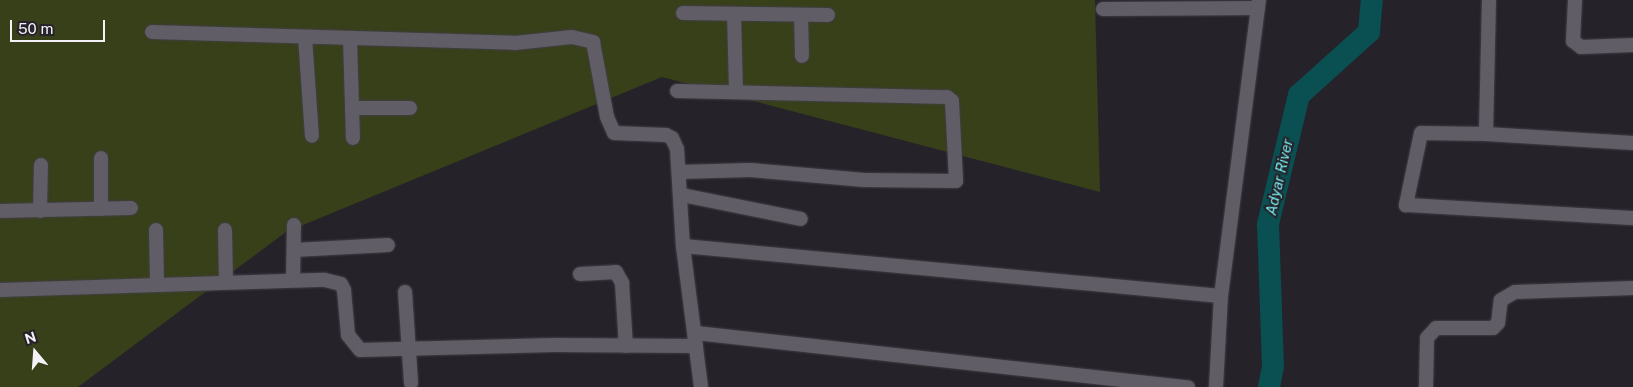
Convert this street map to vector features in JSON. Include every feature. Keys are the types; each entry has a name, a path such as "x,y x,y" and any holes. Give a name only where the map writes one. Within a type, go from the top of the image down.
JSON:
{"street":[{"path":"797,0 802,56"},
{"path":"1486,134 1489,0"},
{"path":"1574,0 1573,40 1581,47 1633,45"},
{"path":"1103,9 1259,4 1221,296 1216,387"},
{"path":"683,13 828,15"},
{"path":"734,14 736,91"},
{"path":"152,32 515,43 584,38 593,42 597,51 607,118 614,133 666,135 672,138 680,172 683,246 701,387"},
{"path":"305,37 312,136"},
{"path":"350,39 353,138"},
{"path":"677,91 947,97 952,101 956,181 864,180 750,170 680,172"},
{"path":"352,108 410,108"},
{"path":"1633,144 1486,134 1421,133 1406,205 1633,218"},
{"path":"101,158 101,209"},
{"path":"40,211 41,165"},
{"path":"682,195 801,219"},
{"path":"0,211 131,208"},
{"path":"293,280 294,225"},
{"path":"156,230 157,283"},
{"path":"225,230 226,282"},
{"path":"294,250 388,245"},
{"path":"683,246 1221,296"},
{"path":"580,274 616,272 622,283 626,346"},
{"path":"0,290 157,283 293,280 341,284 344,290 348,335 360,350 410,347 626,346 696,340 1188,387"},
{"path":"1426,387 1427,338 1436,328 1493,328 1498,324 1501,300 1515,292 1633,288"},
{"path":"405,292 411,383"}],"green space":[{"path":"0,0 1095,0 1100,192 662,77 286,232 78,387 0,387"}],"waterway":[{"name":"Adyar River","path":"1269,387 1273,367 1268,224 1299,95 1369,32 1372,0"}]}
